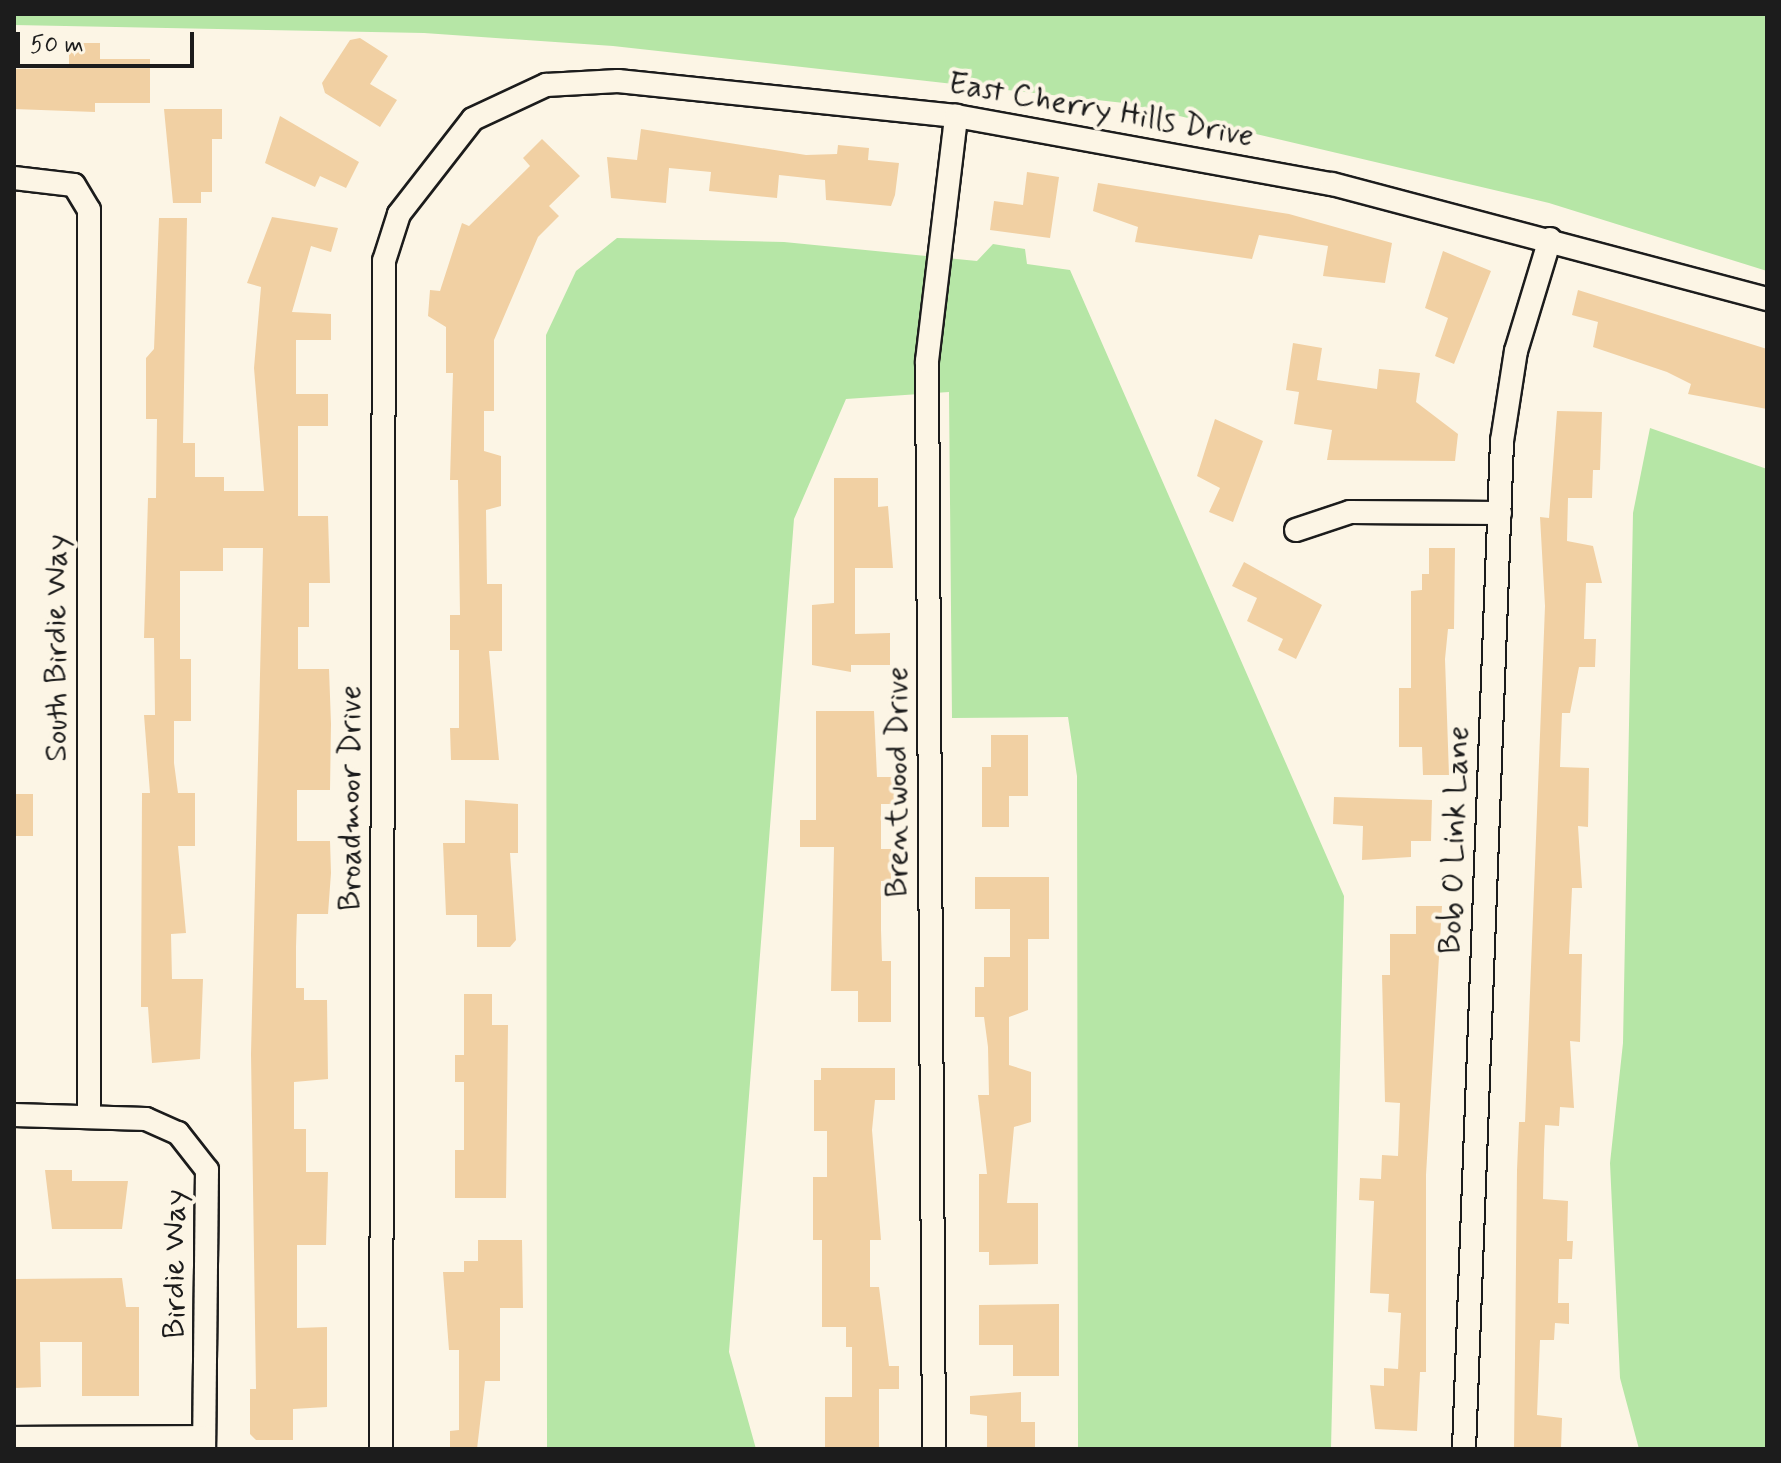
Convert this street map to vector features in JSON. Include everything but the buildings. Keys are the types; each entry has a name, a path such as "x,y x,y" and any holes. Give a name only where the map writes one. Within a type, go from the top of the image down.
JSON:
{"street":[{"name":"East Cherry Hills Drive","path":"435,161 473,119 546,85 618,81 741,90 956,116 1332,184 1550,239 1767,299"},
{"name":"Brentwood Drive","path":"934,1449 927,361 956,116"},
{"name":"Broadmoor Drive","path":"381,1449 384,261 399,214 435,161"},
{"name":"South Birdie Way","path":"14,178 74,185 89,210 89,1115"},
{"name":"Bob O Link Lane","path":"1464,1449 1500,513 1516,351 1550,239"},
{"path":"1296,530 1350,512 1500,513"},
{"name":"Birdie Way","path":"14,1115 146,1119 178,1133 207,1170 204,1443"},
{"path":"14,1438 204,1443"}],"green space":[{"path":"14,14 1767,14 1767,271 1549,203 1124,103 613,46 424,33 14,25"},
{"path":"617,238 784,242 977,261 993,244 1025,249 1027,264 1070,270 1344,896 1331,1449 1078,1449 1077,776 1068,717 952,718 949,392 846,399 794,519 729,1352 756,1449 547,1449 546,335 576,271"},
{"path":"1650,428 1767,469 1767,1449 1639,1449 1620,1378 1610,1163 1623,1043 1633,513"}]}
